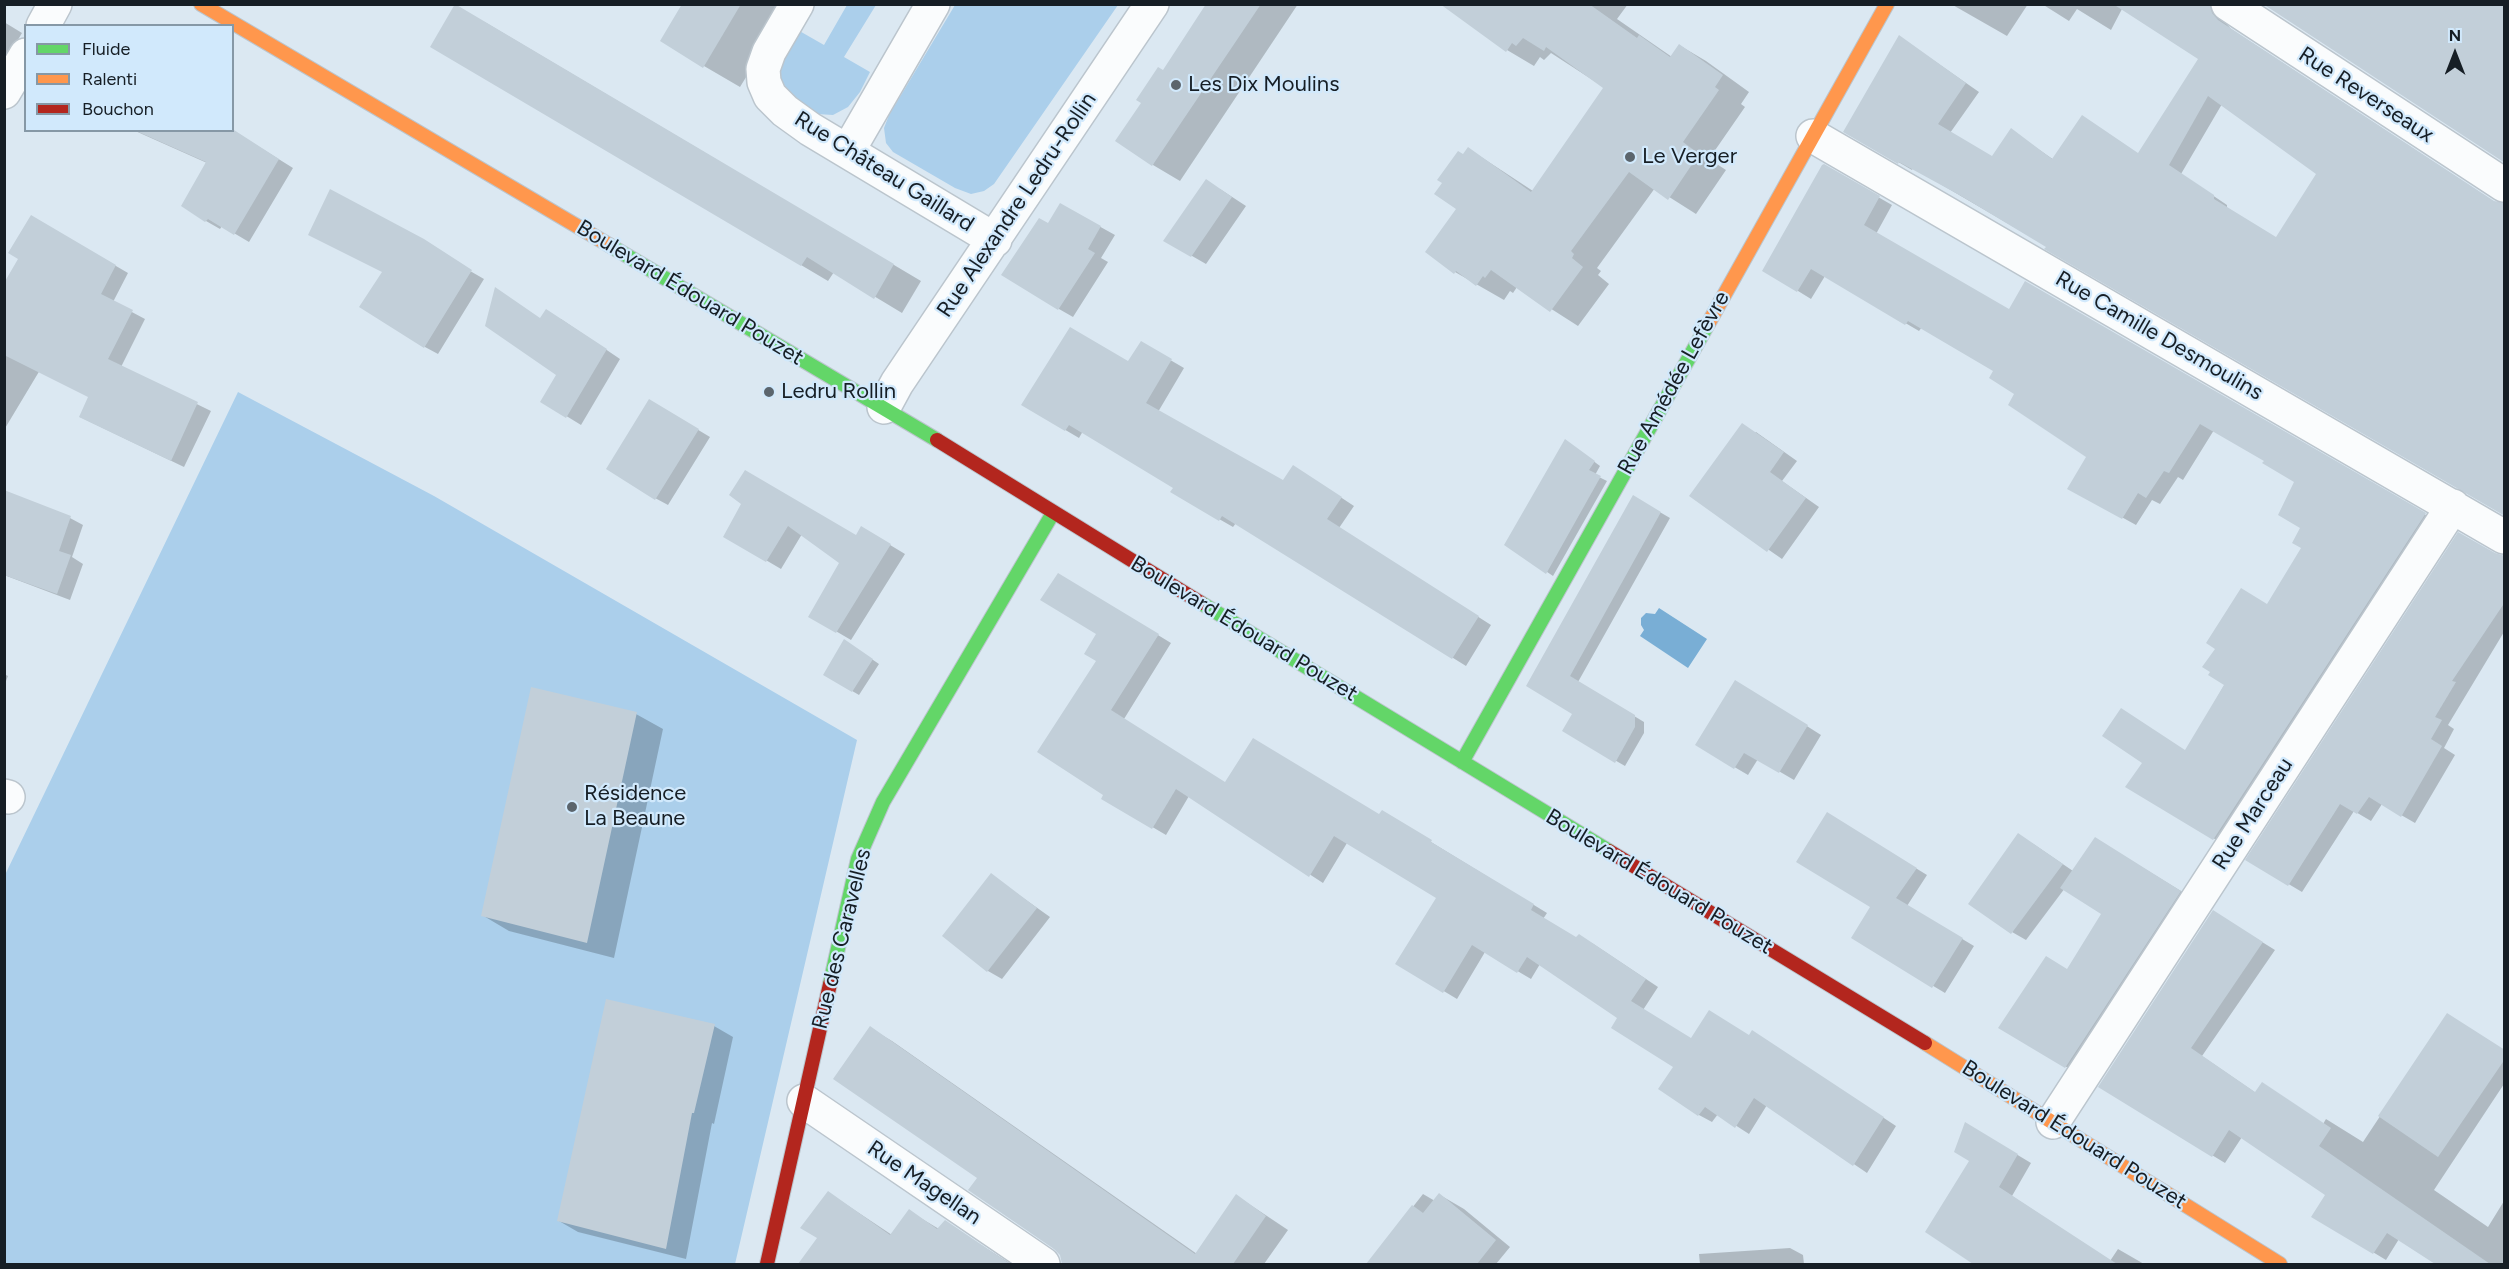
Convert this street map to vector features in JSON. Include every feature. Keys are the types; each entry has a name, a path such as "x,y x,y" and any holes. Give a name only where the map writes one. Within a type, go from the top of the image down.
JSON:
{"street":[{"path":"44,24 55,4"},
{"name":"Boulevard Édouard Pouzet","path":"201,4 884,407 1053,513 2053,1122 2280,1264"},
{"name":"Rue Château Gaillard","path":"797,4 769,52 763,69 764,82 770,96 785,111 848,152 995,240"},
{"path":"848,152 933,4"},
{"name":"Rue Alexandre Ledru-Rollin","path":"884,407 897,383 1152,4"},
{"name":"Rue Amédée Lefèvre","path":"1462,762 1887,4"},
{"name":"Rue Reverseaux","path":"2228,4 2505,185"},
{"path":"4,92 24,58"},
{"name":"Rue Camille Desmoulins","path":"1813,136 2505,537"},
{"name":"Rue Marceau","path":"2053,1122 2453,506"},
{"name":"Rue des Caravelles","path":"767,1264 858,859 883,801 1053,513"},
{"name":"Rue Magellan","path":"804,1101 1043,1264"}],"shaded area":[{"path":"847,5 876,5 844,57 870,72 860,92 848,107 833,115 817,114 802,107 779,84 779,56 796,29 824,45"},
{"path":"955,5 1118,5 994,184 984,191 971,194 955,188 893,152 886,143 884,128 889,115"},
{"path":"238,392 434,496 857,740 735,1264 5,1264 4,877"},
{"path":"1659,608 1707,639 1688,668 1640,636 1644,630 1641,618 1646,613 1655,614"}],"building":[{"path":"455,4 894,264 874,299 807,257 801,266 430,47"},
{"path":"682,4 741,4 703,68 660,41"},
{"name":"Les Dix Moulins","path":"1206,4 1261,4 1152,166 1115,141 1141,103 1136,100 1158,67 1163,70"},
{"name":"Le Verger","path":"1440,4 1589,4 1637,38 1639,35 1670,57 1679,44 1723,75 1715,87 1719,90 1683,142 1699,154 1668,200 1629,172 1571,251 1574,254 1572,258 1583,267 1550,312 1491,270 1476,286 1456,271 1454,274 1425,252 1456,209 1434,194 1442,183 1437,180 1458,151 1463,154 1468,147 1531,192 1603,88 1546,47 1544,51 1523,38 1516,46 1512,43 1506,52"},
{"path":"2113,4 2210,4 2212,13 2218,20 2494,201 2505,203 2505,516 2044,249 2046,247 1963,197 1899,162 1898,164 1843,132 1899,35 1966,83 1938,124 1992,156 2011,128 2052,159 2082,115 2138,153 2198,59","holes":["2208,96 2316,174 2276,237 2214,199 2214,195 2169,165"]},
{"path":"2263,4 2505,4 2505,163"},
{"path":"234,130 279,159 234,235 208,219 205,222 181,206 206,162 138,132 234,132"},
{"path":"1824,164 1880,196 1864,225 2009,309 2025,281 2426,513 2213,840 2125,787 2142,763 2102,736 2121,708 2185,750 2224,685 2208,675 2210,672 2202,667 2215,649 2206,643 2241,588 2267,604 2301,548 2292,543 2300,528 2278,515 2294,482 2262,463 2264,461 2200,424 2169,473 2164,471 2146,498 2138,493 2122,519 2067,489 2086,457 2008,405 2014,394 1989,378 1993,371 1908,321 1905,325 1811,269 1797,292 1762,271"},
{"path":"1206,179 1232,197 1191,257 1163,241"},
{"path":"330,189 424,239 472,270 424,348 359,307 382,272 308,235"},
{"path":"1060,203 1101,226 1088,249 1095,253 1058,310 1001,275 1039,218 1048,223"},
{"path":"31,215 116,265 101,294 133,310 108,359 198,402 171,461 79,417 88,397 4,355 4,283 18,259 8,253"},
{"path":"495,287 540,318 546,309 607,349 566,418 540,402 556,375 485,326"},
{"path":"1070,327 1128,361 1141,341 1172,359 1146,403 1283,480 1293,465 1342,497 1327,519 1479,616 1452,659 1222,516 1219,521 1170,492 1173,488 1069,425 1065,431 1021,405"},
{"path":"649,399 699,429 655,500 606,469"},
{"path":"1742,423 1784,452 1770,472 1806,498 1767,552 1689,496"},
{"path":"1565,439 1595,461 1589,470 1601,476 1546,574 1504,545"},
{"path":"745,470 856,535 861,526 891,544 836,633 808,617 839,563 788,526 766,562 723,537 741,504 729,495"},
{"path":"4,490 71,516 59,551 71,555 57,594 4,575"},
{"path":"1633,495 1661,512 1570,676 1635,715 1635,727 1615,763 1562,731 1572,714 1526,686"},
{"path":"2458,532 2495,553 2505,556 2505,602 2452,681 2456,682 2435,717 2442,720 2431,739 2442,746 2401,817 2369,797 2357,814 2340,804 2288,886 2245,860"},
{"path":"1058,573 1159,634 1111,710 1225,782 1253,738 1379,814 1382,810 1432,840 1431,842 1534,904 1531,910 1576,937 1579,934 1646,979 1631,1001 1691,1038 1709,1010 1749,1035 1752,1030 1884,1117 1853,1166 1754,1098 1735,1128 1705,1107 1698,1116 1658,1089 1673,1067 1611,1028 1617,1018 1527,957 1517,973 1472,945 1443,993 1395,964 1436,898 1334,836 1309,877 1176,789 1152,829 1101,799 1103,795 1037,752 1096,661 1084,654 1096,634 1040,600"},
{"path":"844,639 873,659 852,692 823,675"},
{"path":"1735,680 1808,725 1779,773 1744,753 1734,769 1695,745"},
{"name":"Résidence La Beaune","path":"531,687 637,712 587,943 481,916"},
{"path":"1827,812 1917,868 1896,898 1963,938 1932,988 1851,938 1870,907 1796,862"},
{"path":"2018,833 2063,864 2011,934 1968,904"},
{"path":"2095,837 2181,891 2065,1068 1998,1028 2046,956 2067,969 2101,914 2060,888"},
{"path":"991,873 1037,908 987,972 942,936"},
{"path":"2213,910 2263,942 2191,1048 2255,1092 2262,1082 2331,1128 2319,1146 2490,1264 2435,1264 2387,1233 2373,1254 2311,1217 2325,1195 2229,1130 2212,1157 2098,1087"},
{"path":"606,999 715,1024 694,1113 692,1113 666,1249 557,1221"},
{"path":"2447,1013 2505,1050 2505,1059 2438,1157 2378,1116"},
{"path":"870,1026 1195,1254 1236,1194 1266,1216 1233,1264 1062,1264 1060,1255 1054,1249 968,1190 977,1178 833,1079"},
{"path":"1965,1122 2018,1154 1999,1187 2117,1264 1973,1264 1925,1232 1969,1161 1954,1152"},
{"path":"828,1191 890,1235 909,1209 937,1229 945,1220 1010,1264 798,1264 817,1238 800,1228"},
{"path":"1439,1193 1496,1240 1477,1264 1366,1264 1412,1205 1423,1213"}],"traffic: fast":[{"path":"609,245 937,440"},
{"path":"1462,762 1708,324"},
{"path":"830,984 858,859 883,802 1053,513"},
{"path":"1201,603 1609,851"}],"traffic: slow":[{"path":"201,4 609,245"},
{"path":"1708,324 1887,4"},
{"path":"1925,1043 2280,1264"}],"traffic: jam":[{"path":"937,440 1201,603"},
{"path":"1609,851 1925,1043"},
{"path":"767,1264 830,984"}],"place":[{"name":"Les Dix Moulins","path":"1176,85"},
{"name":"Le Verger","path":"1630,157"},
{"name":"Ledru Rollin","path":"769,392"},
{"name":"Résidence La Beaune","path":"572,807"}]}
